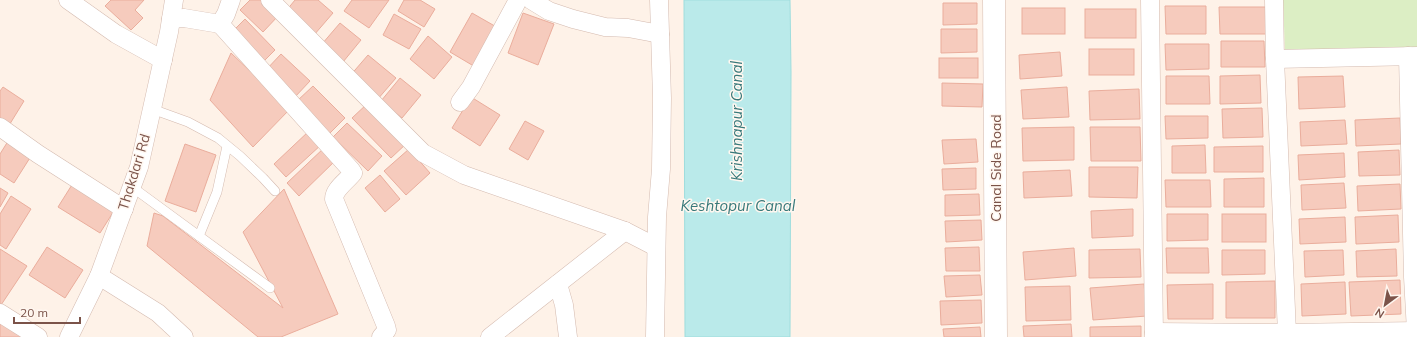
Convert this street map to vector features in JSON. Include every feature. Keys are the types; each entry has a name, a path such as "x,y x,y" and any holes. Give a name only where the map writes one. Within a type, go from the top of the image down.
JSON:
{"street":[{"path":"68,0 116,34 163,60"},
{"name":"Thakdari Rd","path":"70,337 99,276 139,166 163,60 174,0"},
{"path":"220,24 231,0"},
{"path":"270,0 423,153 464,175 625,231 656,247"},
{"path":"460,102 471,87 518,0"},
{"path":"531,0 549,11 573,19 605,27 628,28 660,34"},
{"path":"655,337 656,247 661,169 662,98 659,0"},
{"name":"Canal Side Road","path":"994,0 996,337"},
{"path":"1150,0 1154,335 1416,331 1413,277 1413,56 1275,59"},
{"path":"1274,0 1275,59 1287,333"},
{"path":"171,19 184,18 220,24 353,173 337,190 334,195 334,199 386,326 387,330 381,337"},
{"path":"0,127 38,154 124,209"},
{"path":"490,337 625,231"},
{"path":"99,276 158,313 184,337"},
{"path":"558,284 564,305 568,337"},
{"path":"0,313 38,337"}],"lane":[{"path":"152,109 188,122 218,138 240,156 275,191"},
{"path":"199,236 217,192 227,146"},
{"path":"132,187 270,288"}],"green space":[{"path":"1283,0 1417,0 1417,48 1285,51"}],"water":[{"name":"Keshtopur Canal","path":"684,0 790,0 790,337 685,337"}],"building":[{"path":"111,0 144,0 135,10 143,18 131,30 105,6"},
{"path":"250,0 263,0 279,15 263,32 240,10"},
{"path":"295,0 318,0 333,13 314,35 286,11"},
{"path":"352,0 389,0 369,28 344,11"},
{"path":"404,0 420,0 435,9 424,27 398,11"},
{"path":"943,3 977,3 977,24 943,25"},
{"path":"1165,6 1206,6 1206,34 1166,34"},
{"path":"1219,7 1267,7 1268,34 1220,34"},
{"path":"1022,8 1065,8 1065,34 1022,34"},
{"path":"1085,9 1136,9 1136,38 1085,38"},
{"path":"472,13 500,29 477,68 450,52"},
{"path":"523,13 554,24 538,65 508,53"},
{"path":"394,14 421,29 409,49 383,35"},
{"path":"245,19 275,50 261,64 231,33"},
{"path":"340,23 361,40 343,62 322,44"},
{"path":"941,29 977,29 977,52 941,53"},
{"path":"428,36 452,57 434,79 410,59"},
{"path":"1221,41 1264,41 1265,67 1221,67"},
{"path":"1165,44 1209,44 1209,69 1166,70"},
{"path":"1089,49 1134,49 1134,75 1089,75"},
{"path":"1060,52 1062,76 1020,79 1019,55"},
{"path":"231,53 290,109 253,147 210,100"},
{"path":"281,54 310,81 294,98 265,71"},
{"path":"368,55 396,78 377,100 349,77"},
{"path":"939,58 978,58 978,78 939,78"},
{"path":"1260,75 1261,103 1220,104 1220,76"},
{"path":"1166,76 1209,76 1210,104 1166,104"},
{"path":"1343,76 1345,107 1299,109 1298,77"},
{"path":"400,78 421,95 402,118 381,101"},
{"path":"942,83 983,84 982,107 942,106"},
{"path":"313,86 345,118 329,134 297,101"},
{"path":"3,87 24,101 8,127 0,121 0,91"},
{"path":"1067,87 1069,117 1023,119 1021,90"},
{"path":"1139,89 1140,119 1090,120 1089,91"},
{"path":"471,97 500,115 480,146 452,128"},
{"path":"368,103 407,143 391,158 352,118"},
{"path":"1262,108 1263,137 1223,138 1222,109"},
{"path":"1165,116 1208,116 1208,138 1166,139"},
{"path":"1400,118 1401,144 1356,146 1355,120"},
{"path":"1345,120 1347,144 1301,146 1300,122"},
{"path":"525,121 544,131 528,160 509,149"},
{"path":"347,123 382,156 368,171 333,137"},
{"path":"1074,127 1074,160 1023,161 1022,128"},
{"path":"1090,127 1140,127 1141,161 1091,161"},
{"path":"309,131 322,144 286,177 274,164"},
{"path":"10,138 33,153 14,183 0,174 0,154"},
{"path":"976,139 978,162 944,164 942,140"},
{"path":"185,144 216,155 196,212 165,201"},
{"path":"1205,145 1206,173 1172,173 1172,146"},
{"path":"1263,146 1263,172 1214,172 1214,147"},
{"path":"325,147 337,159 299,196 287,183"},
{"path":"409,149 430,173 406,195 384,171"},
{"path":"1399,150 1400,175 1359,176 1358,152"},
{"path":"1344,153 1345,177 1299,180 1298,155"},
{"path":"1089,167 1138,167 1137,198 1089,197"},
{"path":"976,168 976,189 943,190 942,169"},
{"path":"1070,170 1072,196 1024,198 1023,172"},
{"path":"380,175 400,199 385,212 365,188"},
{"path":"1264,178 1264,207 1224,207 1224,179"},
{"path":"75,180 117,206 100,233 58,207"},
{"path":"1165,180 1210,180 1211,207 1166,207"},
{"path":"1344,183 1346,208 1302,210 1301,185"},
{"path":"1400,184 1401,209 1358,211 1357,186"},
{"path":"0,188 8,193 0,207"},
{"path":"284,189 338,314 281,337 258,337 147,246 154,213 163,216 283,308 243,232"},
{"path":"979,194 980,215 945,216 945,195"},
{"path":"11,196 31,209 6,249 0,245 0,214"},
{"path":"1133,209 1133,236 1092,238 1091,211"},
{"path":"1167,214 1208,214 1208,240 1167,241"},
{"path":"1222,214 1266,214 1266,242 1222,242"},
{"path":"1398,215 1399,242 1356,244 1355,217"},
{"path":"1345,217 1346,242 1300,244 1299,219"},
{"path":"981,220 982,240 946,242 945,221"},
{"path":"47,247 83,270 65,298 29,275"},
{"path":"979,247 980,271 946,271 945,248"},
{"path":"1074,248 1076,276 1025,280 1023,252"},
{"path":"1166,248 1208,248 1209,273 1167,273"},
{"path":"0,249 27,266 1,305 0,304"},
{"path":"1140,249 1141,277 1089,278 1089,250"},
{"path":"1396,249 1397,276 1357,277 1356,251"},
{"path":"1222,250 1265,250 1265,274 1222,275"},
{"path":"1343,250 1344,275 1305,277 1304,251"},
{"path":"980,275 982,295 946,297 944,276"},
{"path":"1400,280 1401,314 1351,316 1349,282"},
{"path":"1275,281 1275,318 1226,318 1226,282"},
{"path":"1345,282 1346,314 1302,316 1301,284"},
{"path":"1144,284 1147,316 1093,320 1090,288"},
{"path":"1213,284 1213,319 1168,319 1167,285"},
{"path":"1070,286 1071,320 1026,321 1025,287"},
{"path":"981,300 982,323 941,325 940,301"},
{"path":"1,323 23,337 0,337"},
{"path":"1071,324 1072,337 1024,337 1023,326"},
{"path":"1141,326 1141,337 1090,337 1090,327"},
{"path":"980,327 981,337 944,337 943,329"}],"water label":[{"name":"Krishnapur Canal","path":"736,121"}]}
